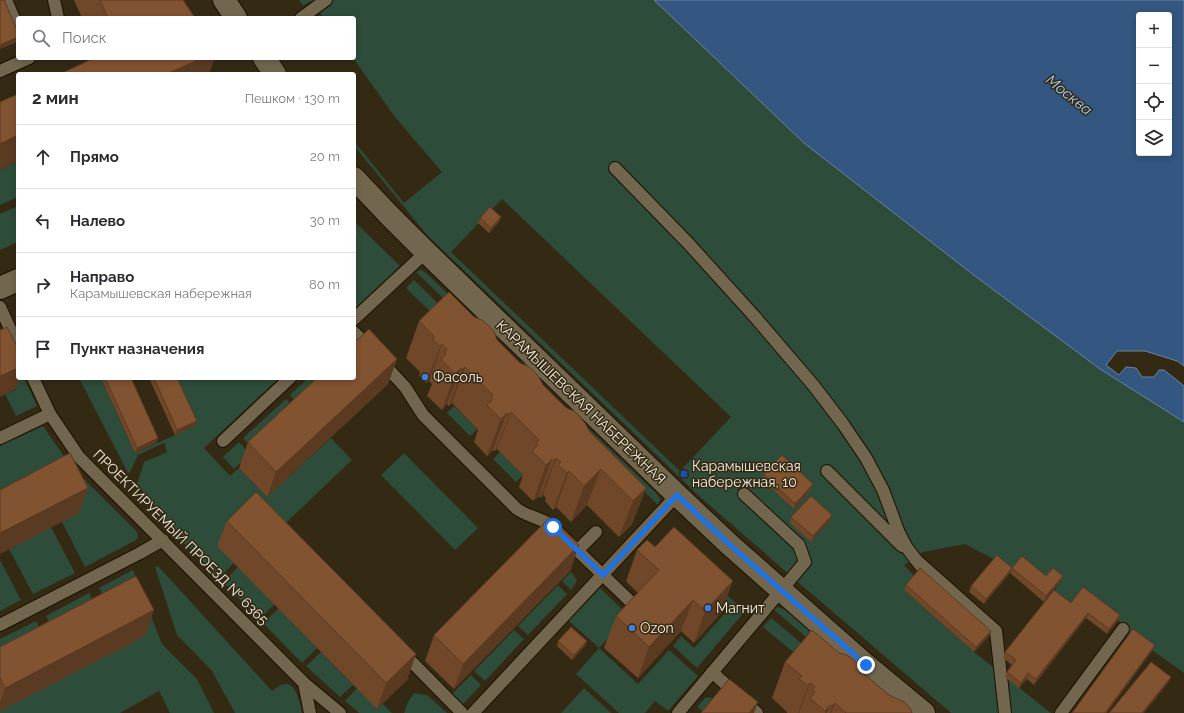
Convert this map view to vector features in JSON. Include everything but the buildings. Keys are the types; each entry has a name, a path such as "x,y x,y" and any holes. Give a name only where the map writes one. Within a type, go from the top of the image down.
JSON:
{"street":[{"path":"224,0 235,16"},
{"path":"265,60 274,72"},
{"name":"КАРАМЫШЕВСКАЯ НАБЕРЕЖНАЯ","path":"356,180 426,252 677,495 780,590 924,713"},
{"path":"0,288 16,281"}],"lane":[{"path":"6,0 16,23"},
{"path":"54,0 58,16"},
{"path":"303,16 326,0"},
{"path":"0,71 25,60"},
{"path":"615,168 693,249 755,317 843,424 866,458 883,490 899,533 907,548 920,565"},
{"path":"356,317 426,252"},
{"path":"0,307 16,342"},
{"path":"356,334 405,387 423,415 517,509 547,522 636,608"},
{"name":"ПРОЕКТИРУЕМЫЙ ПРОЕЗД № 6365","path":"34,380 50,414 79,457 304,683 340,713"},
{"path":"223,440 288,380"},
{"path":"0,438 50,414"},
{"path":"827,471 920,565 996,631 1005,713"},
{"path":"678,713 805,562 799,545 744,494"},
{"path":"473,713 677,495"},
{"path":"626,530 636,540"},
{"path":"577,551 596,532"},
{"path":"0,625 163,540"},
{"path":"1061,713 1123,629"},
{"path":"395,644 462,713"},
{"path":"712,672 757,713"},
{"path":"304,683 310,713"}],"green space":[{"path":"299,0 654,0 804,143 975,276 1100,369 1184,422 1184,673 1131,635 1118,620 1069,608 1052,595 1061,581 1044,582 1021,561 1010,573 995,560 965,544 923,552 904,565 915,577 904,590 974,652 1051,713 951,713 699,496 427,235 356,148 356,143 404,203 442,172 395,117 354,60 356,60 356,16 322,16 311,1 303,6","holes":["502,199 731,417 680,471 451,252"]},
{"path":"16,162 16,198 0,205 0,170"},
{"path":"16,207 16,243 0,250 0,214"},
{"path":"356,223 400,266 356,307"},
{"path":"421,270 426,273 656,493 660,499 658,505 416,272"},
{"path":"414,280 482,346 474,354 406,288"},
{"path":"18,380 25,380 37,406 16,416 5,394 16,390"},
{"path":"80,380 102,380 135,453 175,435 173,380 277,380 204,448 230,476 239,468 267,497 331,438 352,460 269,539 234,563 219,578 179,538 137,484 144,462 167,452 164,443 138,455 130,472 128,473"},
{"path":"306,380 328,380 300,406 290,395"},
{"path":"286,399 296,410 254,450 243,438"},
{"path":"454,406 477,429 470,436 447,413"},
{"path":"43,426 70,465 137,532 138,537 136,540 85,567 62,522 0,510 0,446"},
{"path":"239,442 250,454 234,469 223,457"},
{"path":"500,452 523,475 516,482 493,459"},
{"path":"404,453 478,528 455,550 381,475"},
{"path":"51,527 75,573 33,594 9,549"},
{"path":"0,560 21,600 0,611"},
{"path":"158,566 272,691 280,685 286,684 290,685 294,689 302,713 235,713 212,671 177,635 155,567"},
{"path":"238,567 275,604 259,619 223,582"},
{"path":"133,570 162,644 197,679 214,713 170,713 159,691 120,713 0,713 0,711 110,610 99,588"},
{"path":"571,572 577,580 571,590 562,581"},
{"path":"558,585 567,594 528,635 518,626"},
{"path":"600,588 629,616 599,648 569,621"},
{"path":"89,593 100,615 57,638 46,616"},
{"path":"728,596 745,611 697,668 673,646 681,636 694,648 726,612 719,606"},
{"path":"776,607 784,609 906,713 896,713 773,609"},
{"path":"279,608 317,648 302,663 263,623"},
{"path":"771,618 847,681 840,691 763,627"},
{"path":"36,621 47,643 0,658 0,639"},
{"path":"514,630 524,639 485,681 474,671"},
{"path":"599,648 638,684 669,650 698,676 668,711 655,701 645,713 619,713 576,674"},
{"path":"321,652 353,685 340,697 306,666"},
{"path":"471,675 481,685 462,705 452,694"},
{"path":"357,688 377,708 382,703 392,713 359,713 345,701"},
{"path":"584,688 611,713 561,713"},
{"path":"414,693 427,695 447,713 404,713 408,702"},
{"path":"708,697 715,699 705,713 697,707 705,698"}],"water":[{"name":"Москва","path":"654,0 1184,0 1184,366 1177,361 1145,351 1117,351 1106,365 1119,375 1126,367 1136,368 1142,377 1154,377 1159,370 1164,370 1184,386 1184,422 1100,369 975,276 804,143"}],"place":[{"name":"Фасоль","path":"425,377"},
{"name":"Карамышевская набережная, 10","path":"684,474"},
{"name":"Магнит","path":"708,608"},
{"name":"Ozon","path":"632,628"}],"route":[{"path":"553,527 603,575 677,495 780,590 866,665"}]}
